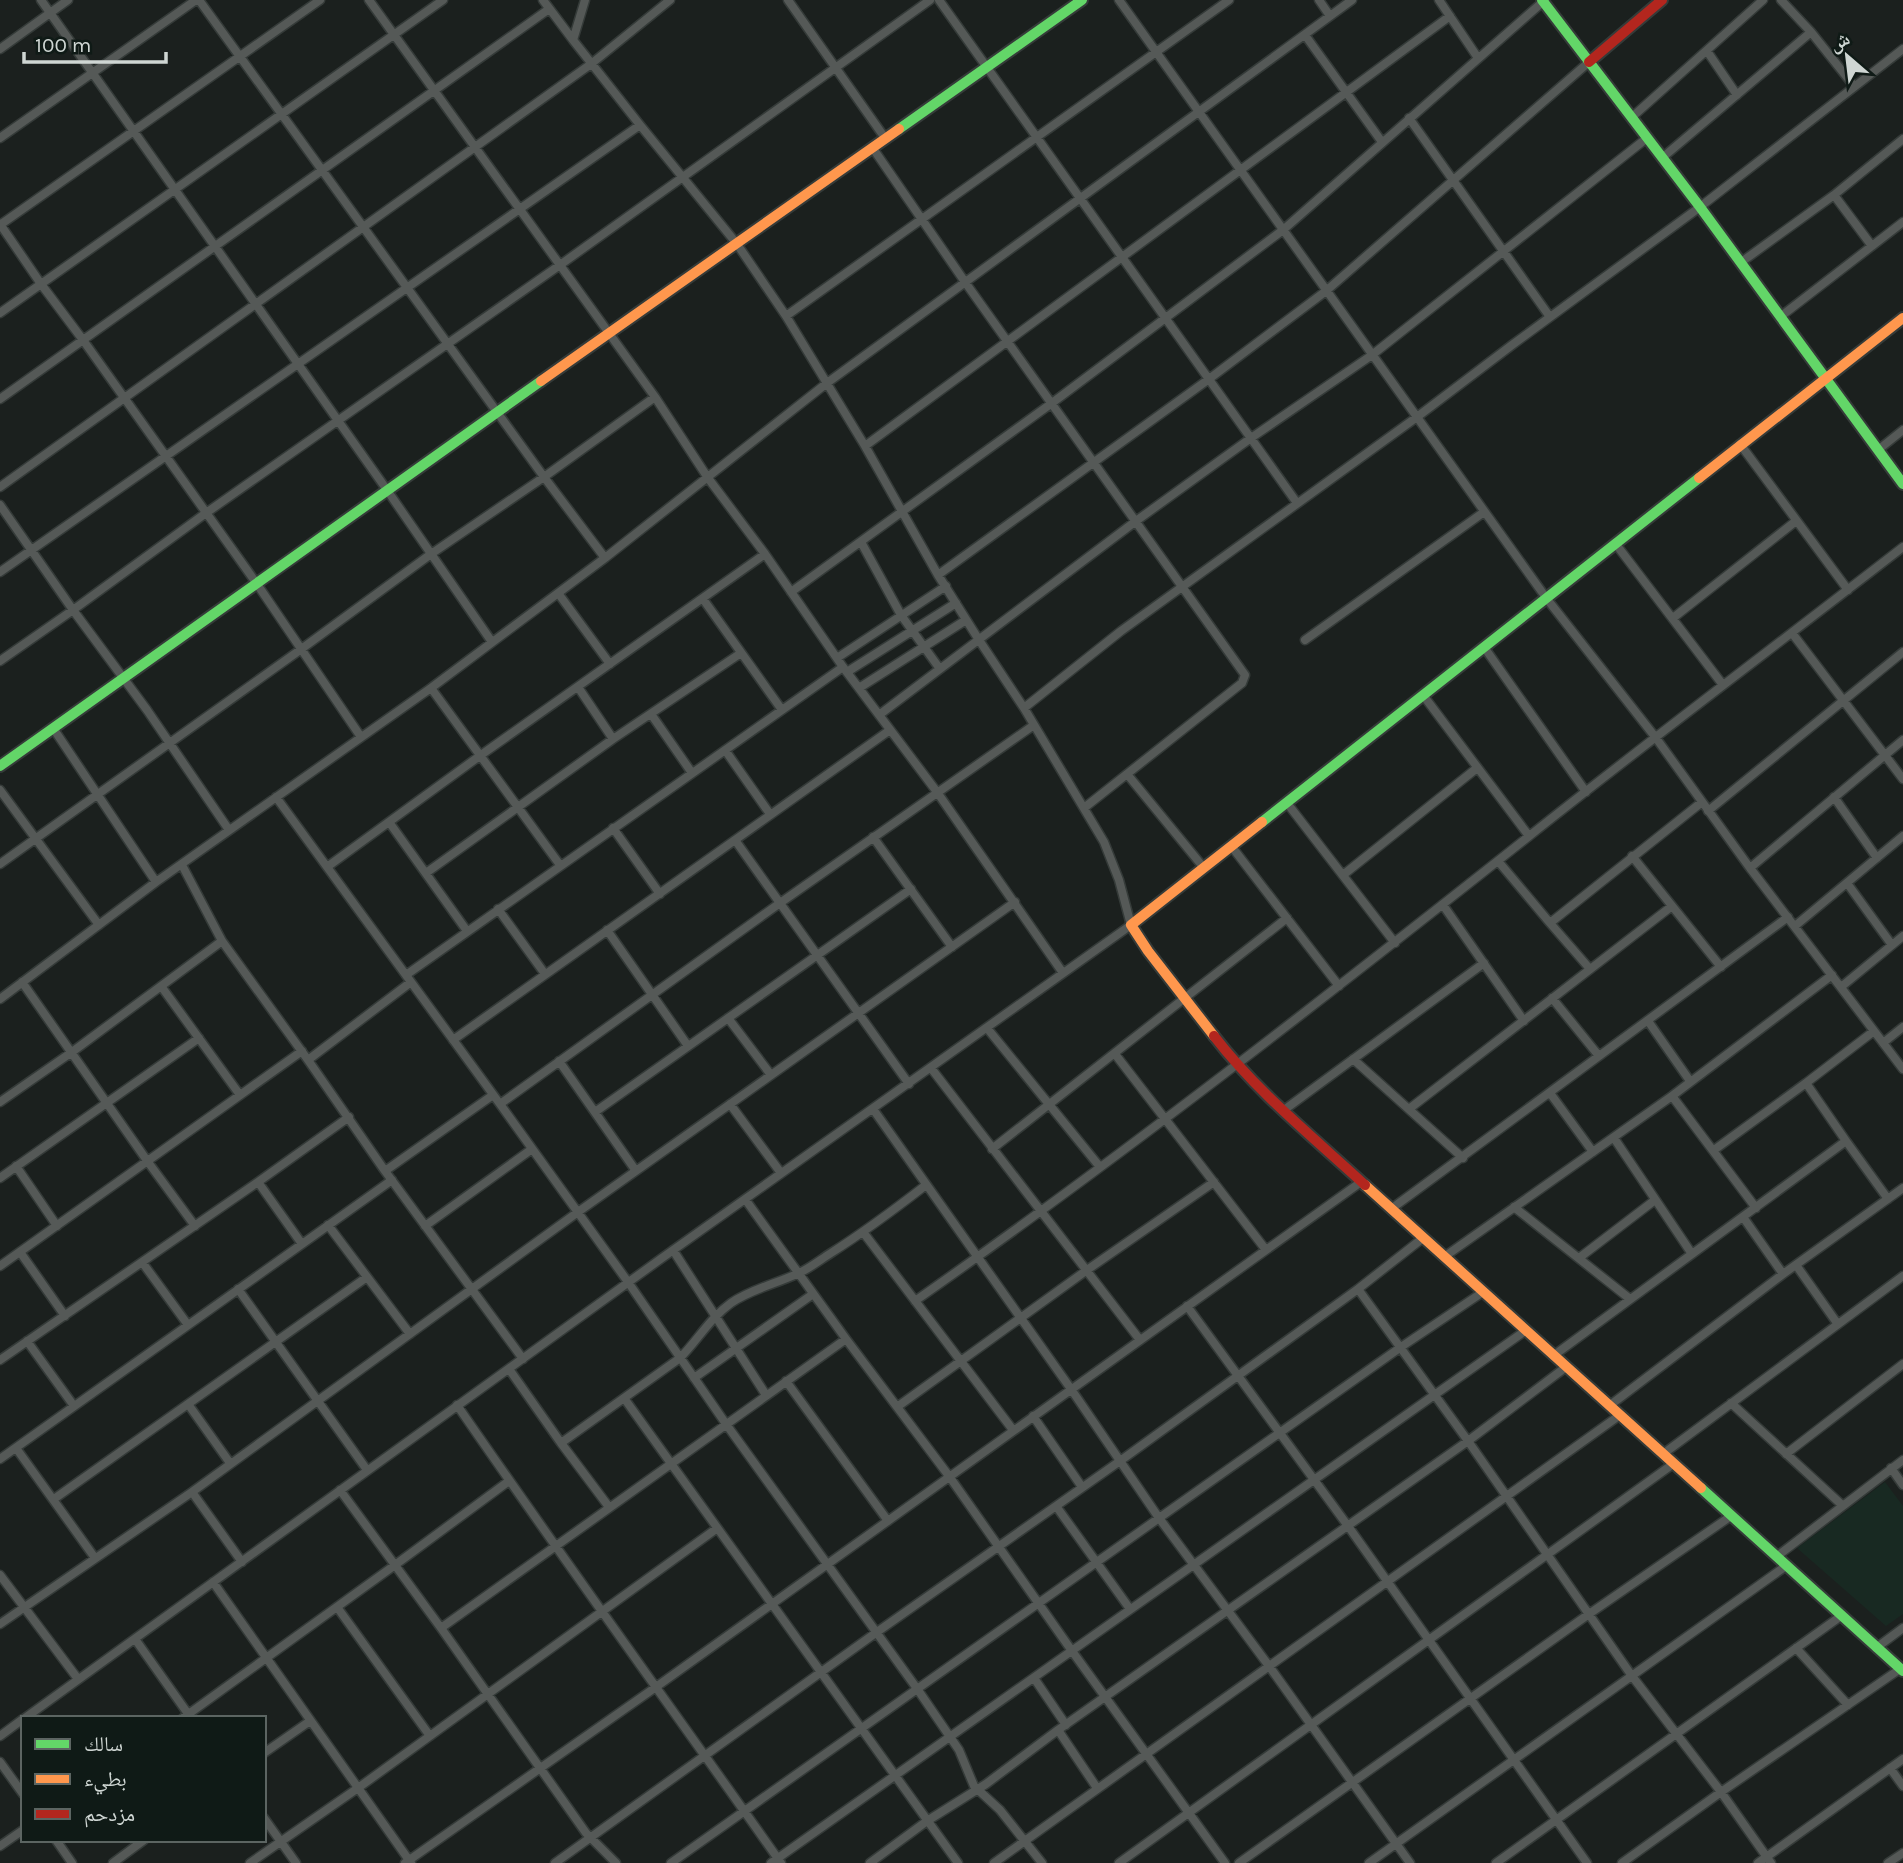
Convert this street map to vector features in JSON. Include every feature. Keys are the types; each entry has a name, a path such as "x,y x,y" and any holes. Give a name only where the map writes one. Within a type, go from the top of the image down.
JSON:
{"street":[{"path":"41,0 492,642"},
{"path":"0,49 68,0"},
{"path":"0,138 197,0 605,558"},
{"path":"320,0 0,224 257,584 361,737"},
{"path":"369,0 655,397 708,478 765,554 845,670 937,792 1063,973"},
{"path":"0,313 443,0"},
{"path":"543,0 591,64 737,244 786,316 938,575 1024,708 1104,842 1113,863 1130,925 1237,1065 1361,1182 1902,1670 1721,1792 1622,1863"},
{"path":"573,40 585,0"},
{"path":"0,486 591,64 670,0"},
{"path":"0,661 930,0"},
{"path":"939,0 1297,503"},
{"path":"0,766 1082,0"},
{"path":"1118,0 1546,599 1656,738 1903,1069"},
{"path":"786,316 1229,0"},
{"path":"1318,0 1330,16"},
{"path":"0,999 156,882 431,688 605,558 827,383 1352,0"},
{"path":"1439,0 1478,58"},
{"path":"791,592 1052,403 1283,230 1543,0 1700,207 1903,484"},
{"path":"938,575 1326,291 1662,0"},
{"path":"1631,118 1763,0"},
{"path":"1781,0 1811,32 1854,86"},
{"path":"793,2 885,138"},
{"path":"0,399 549,9"},
{"path":"864,446 1450,16"},
{"path":"1662,158 1811,32"},
{"path":"1305,35 1382,142"},
{"path":"1707,51 1737,95"},
{"path":"1024,708 1121,631 1417,417 1700,207 1854,86 1901,55"},
{"path":"1409,118 1550,317"},
{"path":"0,572 640,125"},
{"path":"879,715 1136,520 1372,355 1647,138"},
{"path":"1740,263 1834,195 1903,139"},
{"path":"872,147 965,282 1243,670 1242,684 1084,808"},
{"path":"1834,195 1872,246"},
{"path":"1780,317 1903,222"},
{"path":"28,1716 628,1282 1130,925 1902,319"},
{"path":"0,864 431,554 655,397"},
{"path":"1878,450 1903,430"},
{"path":"1740,444 1848,590"},
{"path":"0,505 229,830"},
{"path":"1305,640 1484,512"},
{"path":"1673,618 1796,521"},
{"path":"861,542 901,615 940,669"},
{"path":"1615,543 1723,685"},
{"path":"915,1301 1041,1212 1237,1065 1903,547"},
{"path":"327,867 765,554"},
{"path":"836,657 946,586"},
{"path":"558,593 610,664"},
{"path":"703,599 782,710"},
{"path":"309,1060 467,931 498,909 782,710 956,603"},
{"path":"859,688 967,620"},
{"path":"1792,633 1903,779"},
{"path":"1483,647 1586,792"},
{"path":"1708,811 1903,652"},
{"path":"426,873 613,739 741,653"},
{"path":"578,687 613,739"},
{"path":"431,688 561,865"},
{"path":"1423,695 1529,836"},
{"path":"651,714 692,773"},
{"path":"500,1104 780,902 1034,725"},
{"path":"53,729 156,882"},
{"path":"453,1040 890,730"},
{"path":"1751,868 1903,740"},
{"path":"725,750 770,814"},
{"path":"1343,875 1477,768"},
{"path":"1127,774 1204,868"},
{"path":"0,790 99,925"},
{"path":"276,797 578,1212 726,1424 877,1632 950,1736 978,1790 993,1802 1041,1863"},
{"path":"1834,797 1877,858"},
{"path":"1550,923 1702,802"},
{"path":"1287,803 1395,943"},
{"path":"389,822 467,931"},
{"path":"613,828 660,894"},
{"path":"1795,926 1903,836"},
{"path":"873,837 952,947"},
{"path":"735,840 909,1084"},
{"path":"1232,846 1339,986"},
{"path":"1632,856 1721,967"},
{"path":"1498,861 1590,969"},
{"path":"182,865 222,941 309,1060 385,1171 523,1359"},
{"path":"1847,883 1892,945"},
{"path":"595,1112 911,889"},
{"path":"0,1624 192,1492 578,1212 1015,902"},
{"path":"1443,905 1524,1021"},
{"path":"1409,1109 1672,906"},
{"path":"498,909 545,974"},
{"path":"1391,1209 1788,917"},
{"path":"992,1149 1287,918"},
{"path":"607,930 688,1046"},
{"path":"1841,987 1903,936"},
{"path":"0,1102 222,941"},
{"path":"1284,1111 1484,963"},
{"path":"1444,1257 1672,1096 1832,975"},
{"path":"22,982 195,1226"},
{"path":"161,986 240,1095"},
{"path":"1552,998 1599,1056"},
{"path":"728,1018 771,1075"},
{"path":"1648,1021 1690,1081"},
{"path":"1883,1043 1903,1027"},
{"path":"988,1028 1100,1167"},
{"path":"1713,1150 1874,1031"},
{"path":"0,1178 199,1038"},
{"path":"0,1266 302,1051"},
{"path":"1115,1054 1266,1250"},
{"path":"1353,1059 1463,1158"},
{"path":"559,1061 636,1171"},
{"path":"931,1068 1140,1340"},
{"path":"1806,1083 1888,1199"},
{"path":"1550,1093 1593,1152"},
{"path":"385,1171 493,1095"},
{"path":"1672,1096 1756,1208"},
{"path":"730,1104 781,1173"},
{"path":"873,1109 1159,1518 1410,1863"},
{"path":"0,1360 348,1117"},
{"path":"1614,1138 1692,1254"},
{"path":"1553,1356 1846,1141"},
{"path":"425,1226 532,1149"},
{"path":"16,1167 57,1226"},
{"path":"0,1459 392,1180"},
{"path":"258,1182 302,1244"},
{"path":"897,1408 1214,1182"},
{"path":"213,1582 408,1862 1361,1182"},
{"path":"561,1443 680,1358 715,1317 741,1297 799,1273 863,1232 926,1185"},
{"path":"1609,1406 1783,1274 1903,1188"},
{"path":"746,1199 813,1294 949,1476 1225,1863"},
{"path":"1579,1258 1655,1200"},
{"path":"1514,1207 1630,1299"},
{"path":"1743,1217 1783,1274"},
{"path":"328,1225 410,1334"},
{"path":"863,1232 1013,1430"},
{"path":"555,1863 1120,1461 1358,1289 1423,1238"},
{"path":"673,1250 766,1395"},
{"path":"20,1252 65,1316"},
{"path":"142,1262 188,1325"},
{"path":"1796,1265 1837,1323"},
{"path":"1663,1454 1903,1276"},
{"path":"54,1499 367,1277"},
{"path":"238,1289 367,1470"},
{"path":"1358,1289 1632,1676 1721,1792 1769,1860"},
{"path":"671,1863 1401,1347 1483,1292"},
{"path":"694,1378 813,1294"},
{"path":"1187,1306 1348,1526 1587,1863"},
{"path":"457,1405 745,1811 777,1862 1193,1563 1525,1331"},
{"path":"441,1628 846,1339"},
{"path":"27,1342 74,1406"},
{"path":"1786,1454 1903,1364"},
{"path":"870,1863 928,1821 978,1790 1058,1730 1468,1441 1566,1367"},
{"path":"509,1369 609,1507"},
{"path":"786,1381 888,1521"},
{"path":"624,1398 958,1863"},
{"path":"1731,1403 1842,1505"},
{"path":"188,1404 230,1463"},
{"path":"994,1863 1620,1415"},
{"path":"1033,1416 1082,1487"},
{"path":"16,1448 95,1559"},
{"path":"1776,1557 1903,1460"},
{"path":"1119,1863 1673,1464"},
{"path":"1891,1468 1903,1485"},
{"path":"188,1716 509,1480"},
{"path":"340,1490 589,1837 615,1863"},
{"path":"192,1492 242,1562"},
{"path":"1056,1506 1130,1609"},
{"path":"1239,1863 1731,1516"},
{"path":"250,1863 716,1529"},
{"path":"1369,1863 1786,1566"},
{"path":"0,1575 78,1679"},
{"path":"337,1607 430,1736"},
{"path":"1496,1863 1841,1616"},
{"path":"1876,1648 1903,1628"},
{"path":"135,1639 186,1716"},
{"path":"1796,1648 1848,1705"},
{"path":"1034,1678 1066,1725"},
{"path":"0,1736 21,1721"},
{"path":"266,1752 310,1721"},
{"path":"1058,1730 1097,1788"},
{"path":"1758,1863 1769,1860 1903,1759"},
{"path":"0,1762 21,1791"},
{"path":"1890,1768 1903,1786"},
{"path":"266,1821 296,1863"},
{"path":"0,1846 21,1831"},
{"path":"57,1842 72,1863"},
{"path":"113,1863 141,1842"},
{"path":"1888,1863 1903,1853"}],"shaded area":[{"path":"1885,1482 1903,1506 1903,1614 1886,1626 1797,1548"}],"traffic: fast":[{"path":"899,129 1082,0"},
{"path":"1542,0 1700,207 1903,484"},
{"path":"0,766 541,381"},
{"path":"1262,822 1699,478"},
{"path":"1701,1488 1903,1671"}],"traffic: slow":[{"path":"541,381 899,129"},
{"path":"1699,478 1903,318"},
{"path":"1214,1036 1131,925 1262,822"},
{"path":"1365,1185 1701,1488"}],"traffic: jam":[{"path":"1589,62 1662,0"},
{"path":"1214,1036 1267,1095 1365,1185"}]}
